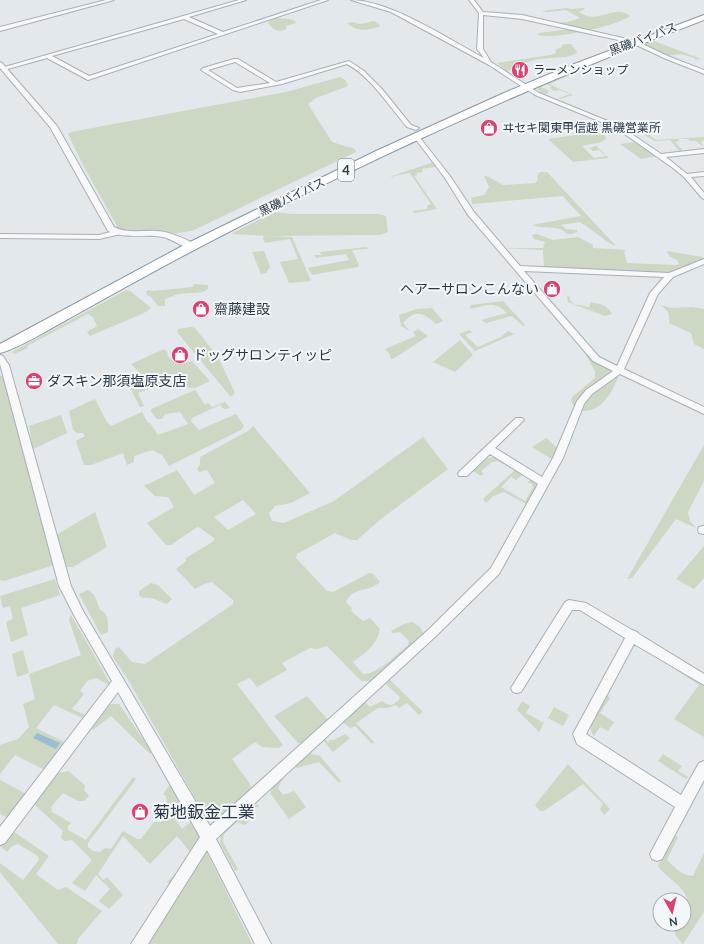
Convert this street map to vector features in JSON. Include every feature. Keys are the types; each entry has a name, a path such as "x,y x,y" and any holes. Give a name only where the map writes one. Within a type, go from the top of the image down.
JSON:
{"highway":[{"name":"黒磯バイパス","path":"0,339 188,244 414,133 522,84 704,12"},
{"name":"黒磯バイパス","path":"629,41 704,17"},
{"name":"黒磯バイパス","path":"0,349 188,244"}],"street":[{"path":"0,29 112,0"},
{"path":"188,244 164,234 129,234 112,229 53,126 2,66 48,56 244,0"},
{"path":"48,56 88,78 326,0"},
{"path":"353,0 393,11 492,64 537,94 618,127 661,156 686,176 704,197"},
{"path":"471,0 481,12 480,49 492,64"},
{"path":"481,12 522,17 629,41 704,72"},
{"path":"185,17 224,34"},
{"path":"275,84 236,60 204,70 235,89 275,84 347,62 352,63 373,83 410,126 448,177 462,202 596,359 704,411"},
{"path":"661,156 704,151"},
{"path":"686,176 704,174"},
{"path":"0,236 99,237 118,232"},
{"path":"139,944 208,837 438,627 495,571 558,458 580,403 589,392 620,371 654,293 670,275 704,261"},
{"path":"519,268 617,271 670,275"},
{"path":"2,364 65,586 79,614 208,837 263,944"},
{"path":"463,474 519,420"},
{"path":"489,449 544,483"},
{"path":"517,688 569,605 582,606 633,635 704,680"},
{"path":"633,635 579,734 582,740 683,804"},
{"path":"0,838 119,681"},
{"path":"657,854 704,767"}],"green space":[{"path":"584,8 585,9 579,12 586,16 593,17 618,12 630,16 623,20 599,28 571,34 557,36 538,35 539,33 570,29 555,23 567,22 580,18 566,10 547,12 541,11"},
{"path":"276,18 289,19 295,21 296,23 286,26 286,29 279,31 274,29 268,23"},
{"path":"374,21 380,25 379,27 366,30 355,28 347,23 352,22 360,24"},
{"path":"654,41 701,59 695,60 695,58 680,54 667,56 642,44"},
{"path":"571,44 577,52 576,54 566,57 538,59 518,65 507,71 497,63 551,55 556,53 555,50 562,47 562,45"},
{"path":"567,74 570,75 549,84 573,95 560,99 559,98 570,94 559,90 555,91 549,88 552,87 547,84 541,87 549,91 547,94 541,93 536,87"},
{"path":"340,77 345,80 348,85 346,87 316,98 308,104 332,142 355,149 356,152 194,230 186,232 156,234 118,228 83,165 68,134 71,132 286,92"},
{"path":"618,129 620,131 605,135 606,139 601,142 582,146 594,158 606,156 599,150 593,151 590,148 596,146 609,158 573,162 548,139"},
{"path":"633,129 640,129 656,140 704,137 704,140 701,142 704,147 696,141 678,139 679,141 675,142 683,151 680,152 670,140 655,141"},
{"path":"636,142 657,156 641,159 620,144"},
{"path":"434,162 438,166 422,169 422,172 417,173 417,175 414,176 437,209 414,213 413,211 427,209 428,205 431,204 410,173 389,177"},
{"path":"547,172 616,246 579,222 561,225 566,229 577,230 577,232 573,234 567,234 560,229 532,225 581,216 563,196 472,204 471,198 484,195 489,187 484,176 489,177 503,185 535,183 538,180 537,177 539,173"},
{"path":"274,212 292,214 378,214 386,216 388,232 380,235 269,236 231,234"},
{"path":"537,234 553,240 578,237 593,245 593,248 626,250 624,252 627,263 679,264 677,260 669,256 667,251 702,257 704,260 670,274 544,268 543,250 504,248 543,248 545,242 534,239 532,235"},
{"path":"264,236 292,237 311,281 289,283 280,262 298,259 290,239 265,243 263,238"},
{"path":"367,247 368,249 352,250 359,265 358,267 312,275 308,268 349,260 346,254 316,258 314,255 321,255 320,252"},
{"path":"264,251 270,267 266,273 261,274 252,252"},
{"path":"194,284 208,285 208,289 198,293 178,294 165,299 165,306 158,306 146,292 148,290 152,291 193,287"},
{"path":"126,290 130,291 151,308 144,313 90,336 87,332 97,326 93,317 88,314 27,346 28,348 14,354 12,352"},
{"path":"567,296 570,297 570,300 574,304 589,307 591,302 605,306 612,313 605,316 568,302"},
{"path":"503,301 525,325 523,326 512,316 486,323 481,320 507,313 495,305 470,308 471,305"},
{"path":"660,305 672,308 692,307 704,309 704,349 694,344 691,333 669,323 668,312"},
{"path":"432,308 443,321 436,324 423,315 415,314 406,319 403,323 410,331 401,326 399,315 417,309"},
{"path":"191,327 195,328 218,357 235,393 232,396 230,396 177,332 178,329"},
{"path":"418,329 428,336 391,359 389,353 385,349 416,336 413,332"},
{"path":"470,330 472,332 465,335 478,347 501,337 508,331 514,334 475,351 459,334"},
{"path":"460,340 473,355 455,372 433,362"},
{"path":"583,346 619,374 613,389 603,402 597,407 583,411 575,409 571,401 572,397 595,378 595,371 582,348"},
{"path":"164,349 168,353 167,355 174,362 180,361 185,363 192,361 210,381 195,388 181,387 174,379 168,378 162,380 163,384 138,393 144,406 140,407 128,384 144,377 131,364"},
{"path":"0,375 5,378 54,563 51,566 4,581 0,580"},
{"path":"195,390 205,405 208,403 212,407 225,402 230,408 224,409 220,405 192,418 191,421 199,430 236,414 244,426 241,430 169,466 162,455 152,450 134,456 134,462 127,465 123,453 91,465 84,465 76,441 85,436 83,433 77,433 73,430 69,411 95,399 107,422 111,426 142,412 148,423 150,423 158,435 188,424 180,412 165,414 162,419 157,419 151,412 151,409"},
{"path":"61,415 67,433 33,449 29,426"},
{"path":"253,426 310,493 291,503 275,506 269,513 272,521 284,523 334,501 423,437 448,469 381,519 357,540 351,540 335,533 297,554 296,558 327,591 333,592 369,573 373,574 380,582 352,594 346,602 352,608 351,611 363,621 370,618 380,629 379,635 374,644 353,662 363,674 380,668 408,645 409,641 400,632 393,633 391,631 404,624 413,622 420,627 424,634 372,681 361,681 327,646 317,649 310,648 282,663 287,670 257,687 250,678 237,684 283,745 279,748 262,747 255,742 232,759 250,784 251,789 218,818 207,819 127,678 113,657 115,649 119,647 132,662 145,664 233,604 233,600 212,582 195,589 176,569 186,561 186,558 214,541 214,538 197,527 171,545 166,545 147,523 174,507 168,497 155,496 144,486 177,470 194,495 215,483 207,470 199,472 197,469 200,464 200,457 248,431","holes":["243,500 256,514 228,530 214,517"]},
{"path":"546,438 556,447 557,451 553,460 532,447"},
{"path":"704,445 704,481 688,512 690,521 696,528 676,519 632,578 627,579"},
{"path":"494,457 505,463 503,464 497,461 492,462 481,471 484,474 481,476 473,471 488,458"},
{"path":"515,470 522,475 516,480 511,477 501,487 525,501 533,487 532,484 528,482 531,479 537,487 526,504 504,492 493,496 486,503 483,499"},
{"path":"95,512 107,547 73,567 65,567 56,538 58,534"},
{"path":"704,546 704,578 694,589 676,579"},
{"path":"55,579 60,595 21,608 28,635 11,642 6,622 13,619 10,606 3,608 0,596"},
{"path":"151,583 158,585 172,599 167,604 153,599 143,598 139,595 139,591"},
{"path":"88,590 95,596 100,610 105,614 107,619 108,632 101,635 79,594"},
{"path":"71,615 110,683 109,685 96,678 87,681 80,691 84,694 72,709 85,715 93,704 96,705 85,719 54,705 36,728 66,743 45,770 15,755 0,774 0,745 18,739 29,727 23,704 35,699 29,674 81,655 69,620"},
{"path":"23,650 29,673 17,677 12,654"},
{"path":"677,668 704,686 704,737 674,719 699,685 676,670"},
{"path":"390,680 423,712 419,715 407,703 399,708 396,705 388,708 378,708 356,723 374,742 372,744 355,726 350,728 343,722 365,702 370,707 382,701 386,704 392,705 399,700 400,697 386,684"},
{"path":"606,695 610,698 600,713 614,722 608,731 600,727 594,736 591,732 592,721"},
{"path":"307,696 328,720 303,743 298,743 274,716"},
{"path":"522,701 530,706 526,713 544,723 539,732 517,710"},
{"path":"109,704 119,704 152,752 150,754 111,716 93,730 92,728"},
{"path":"554,707 569,715 563,726 548,718"},
{"path":"345,734 350,738 333,752 322,739 324,738 328,742"},
{"path":"309,753 320,756 341,781 339,783 319,762 297,768 294,765"},
{"path":"663,754 682,766 678,771 688,777 686,779 658,761"},
{"path":"568,764 610,809 604,815 600,809 603,804 583,784 544,811 540,811 535,805"},
{"path":"68,771 85,785 84,790 89,796 84,801 78,801 63,793 51,807 52,812 71,823 68,826 68,830 86,840 133,777 136,779 88,843 88,847 93,851 100,852 105,848 111,849 123,831 137,839 141,839 154,822 161,822 168,812 168,807 164,805 167,801 166,796 163,794 171,783 186,810 175,819 182,829 193,820 202,835 172,886 167,882 182,868 183,862 190,855 190,852 177,836 150,864 123,836 98,874 103,880 107,877 123,895 109,909 99,901 110,889 96,875 85,891 72,883 92,860 72,840 65,841 61,838 63,831 33,803 58,773"},
{"path":"283,775 284,777 278,788 283,795 294,791 306,807 289,819 270,793 272,785"},
{"path":"0,780 26,794 8,818 0,814"},
{"path":"252,804 259,805 258,807 250,809 250,820 245,825 237,822 224,834 223,842 238,869 235,871 220,843 221,833"},
{"path":"13,831 49,856 36,874 58,890 66,887 102,911 78,939 77,944 58,944 0,872 0,863 23,880 39,860 38,856 18,844 12,846 7,852 0,846"},
{"path":"674,835 678,837 667,860 682,873 693,876 704,853 704,912 692,930 692,892 684,892 658,866"},
{"path":"202,851 207,853 252,944 142,944"},
{"path":"675,932 691,932 683,944"}],"water":[{"path":"37,733 60,743 56,749 33,738"}],"place":[{"name":"ラーメンショップ","path":"520,70"},
{"name":"ヰセキ関東甲信越 黒磯営業所","path":"489,128"},
{"name":"ヘアーサロンこんない","path":"552,289"},
{"name":"齋藤建設","path":"201,309"},
{"name":"ドッグサロンティッピ","path":"180,355"},
{"name":"ダスキン那須塩原支店","path":"34,381"},
{"name":"菊地鈑金工業","path":"140,812"}]}
